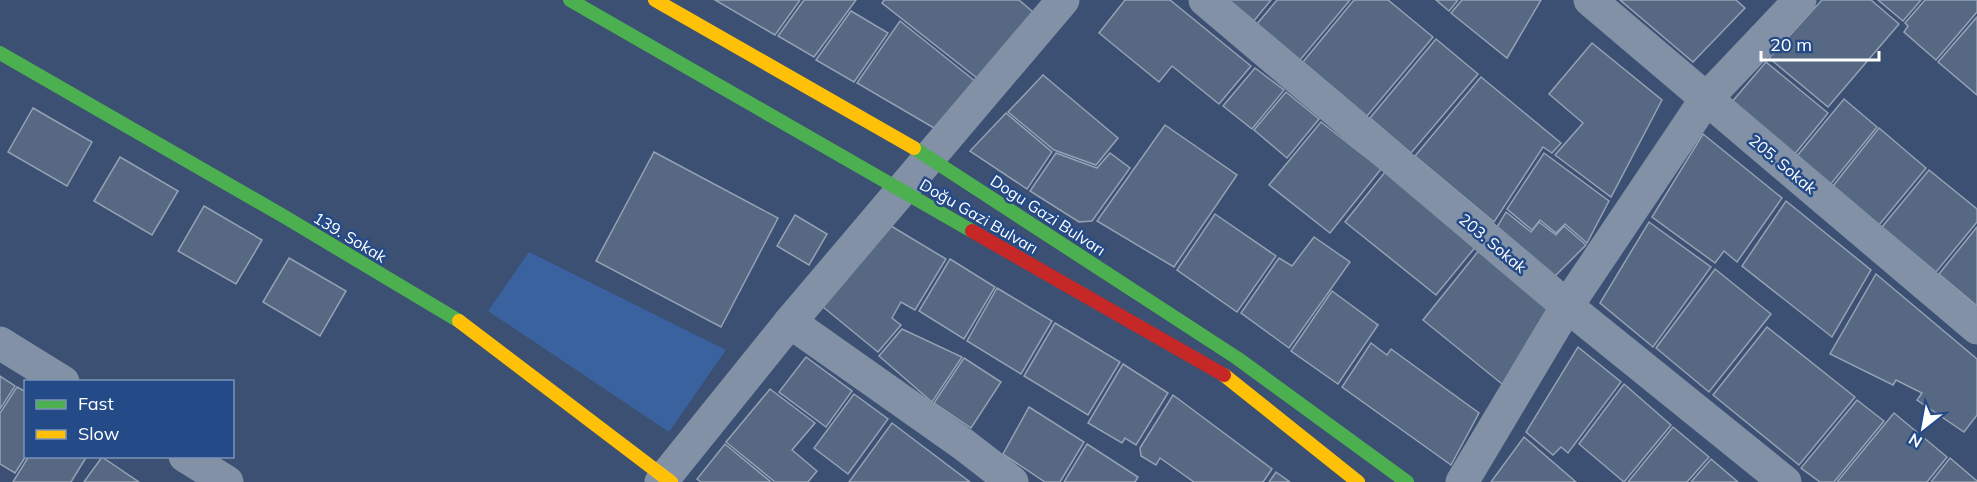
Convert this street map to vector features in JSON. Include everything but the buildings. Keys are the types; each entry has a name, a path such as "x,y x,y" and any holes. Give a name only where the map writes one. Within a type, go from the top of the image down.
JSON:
{"main road":[{"name":"Doğu Gazi Bulvarı","path":"570,0 1232,380 1358,482"},
{"name":"Dogu Gazi Bulvarı","path":"655,0 930,157 1237,358 1407,482"},
{"name":"139. Sokak","path":"0,53 285,217 465,325 666,480"}],"street":[{"path":"666,480 790,322 1063,0"},
{"name":"203. Sokak","path":"1205,0 1567,306 1785,482"},
{"name":"205. Sokak","path":"1590,0 1977,328"},
{"path":"1462,482 1567,306 1706,99 1800,0"},
{"path":"790,322 963,444 1012,482"},
{"path":"0,343 61,380"},
{"path":"188,458 227,482"}],"shaded area":[{"path":"529,252 726,350 669,432 488,311"}],"traffic: fast":[{"path":"570,0 972,231"},
{"path":"0,53 285,217 459,321"},
{"path":"914,148 1237,358 1407,482"}],"traffic: slow":[{"path":"655,0 914,148"},
{"path":"459,321 671,482"},
{"path":"1224,375 1358,482"}],"traffic: jam":[{"path":"972,231 1224,375"}]}
